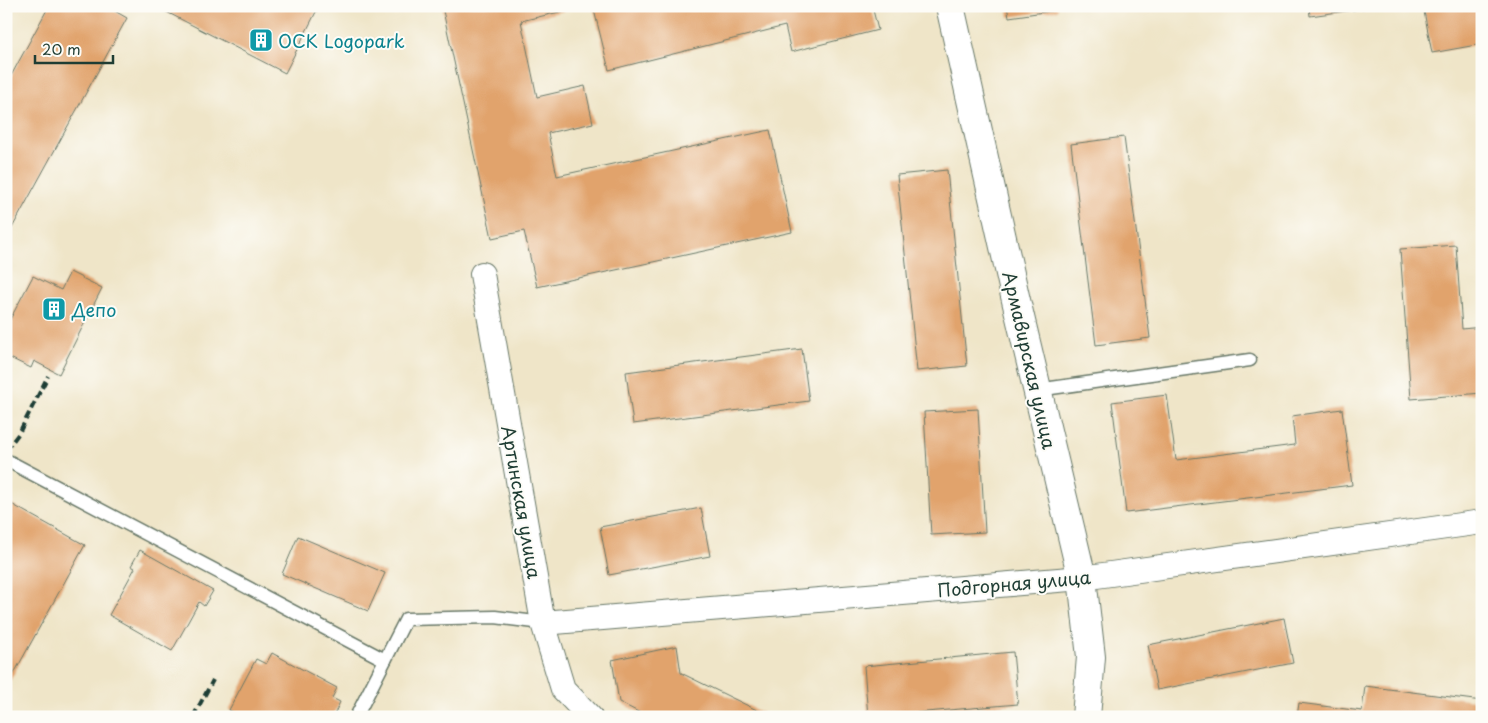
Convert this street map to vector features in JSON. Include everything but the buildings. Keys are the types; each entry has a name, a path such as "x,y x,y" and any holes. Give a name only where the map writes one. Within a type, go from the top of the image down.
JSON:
{"main road":[{"name":"Армавирская улица","path":"950,6 1037,390 1082,578 1091,656 1086,717"}],"street":[{"name":"Артинская улица","path":"482,274 543,623 563,689 590,717"},
{"name":"Подгорная улица","path":"543,623 1082,578 1482,522"}],"lane":[{"path":"1037,390 1250,360"},
{"path":"6,460 385,660"},
{"path":"356,717 406,619 495,616 543,623"}],"railway":[{"path":"6,450 19,433 48,376"},
{"path":"193,717 213,680"}],"place":[{"name":"ОСК Logopark","path":"261,40"},
{"name":"Депо","path":"54,309"}]}
